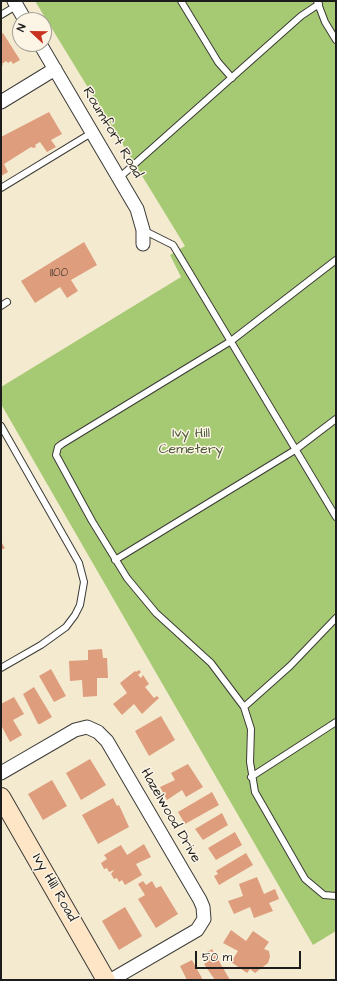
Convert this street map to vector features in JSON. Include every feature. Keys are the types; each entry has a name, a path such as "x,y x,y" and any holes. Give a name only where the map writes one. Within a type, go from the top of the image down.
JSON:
{"street":[{"path":"15,3 20,12"},
{"name":"Roumfort Road","path":"45,52 120,177 137,209 143,230 143,244"},
{"path":"1,102 55,69"},
{"name":"Hazelwood Drive","path":"1,773 75,730 87,727 98,732 108,741 200,900 203,907 204,919 197,930 111,980"},
{"name":"Ivy Hill Road","path":"1,797 106,980"}],"lane":[{"path":"181,1 218,62 232,78"},
{"path":"120,177 318,2 325,22 336,40"},
{"path":"1,15 15,3"},
{"path":"1,188 93,132"},
{"path":"143,230 173,245 336,516"},
{"path":"336,260 231,341 84,430 62,444 56,451 57,459 116,560 143,599 211,663 244,707 251,729 251,777 254,792 305,880 324,895 336,896"},
{"path":"116,560 295,450 336,419"},
{"path":"1,426 79,563 84,582 80,605 75,615 66,626 41,645 1,668"},
{"path":"244,707 290,666 336,618"},
{"path":"251,777 336,722"}],"green space":[{"name":"Ivy Hill Cemetery","path":"35,1 336,1 336,931 313,945 1,404 1,387 181,277 170,255 185,246 52,29 52,12 42,12"}],"building":[{"path":"3,33 12,47 12,52 15,52 20,60 13,64 11,61 8,63 6,61 1,67 1,34"},
{"path":"49,112 62,134 51,140 56,147 47,152 40,142 35,145 36,147 31,147 4,164 8,172 1,176 1,137"},
{"path":"84,242 97,265 71,280 78,291 67,298 60,287 35,303 21,281"},
{"path":"1,542 5,548 1,550"},
{"path":"102,649 103,658 107,658 108,678 97,678 97,696 83,697 82,680 70,681 69,661 88,660 88,650"},
{"path":"51,669 66,696 54,702 39,676"},
{"path":"139,670 141,672 138,675 141,678 143,675 149,684 145,687 154,698 157,696 159,698 142,714 134,704 122,715 113,704 127,693 120,683 135,671 136,672"},
{"path":"34,687 52,717 40,724 38,724 23,694"},
{"path":"14,697 24,714 13,720 22,735 10,742 1,725 1,704"},
{"path":"161,716 175,740 149,756 135,731"},
{"path":"90,759 106,785 81,800 66,773"},
{"path":"188,764 203,787 186,797 182,790 167,800 160,787 175,780 171,773"},
{"path":"52,780 67,806 43,820 28,794"},
{"path":"212,792 219,805 185,824 178,812"},
{"path":"113,798 117,806 119,805 129,827 98,844 82,815"},
{"path":"222,813 228,825 203,840 195,829"},
{"path":"235,832 242,845 216,860 208,848"},
{"path":"144,844 151,857 136,864 142,875 125,885 122,880 119,882 117,878 114,879 111,874 114,870 109,872 107,868 104,869 101,863 107,859 104,855 121,845 127,855"},
{"path":"246,853 253,865 219,885 214,876 218,874 216,871"},
{"path":"257,877 264,894 275,889 279,899 269,903 273,911 254,918 250,907 234,914 228,901 243,896 239,884"},
{"path":"143,881 146,885 152,881 156,888 161,886 178,914 156,928 138,899 145,895 138,884"},
{"path":"125,907 142,936 119,950 102,921"},
{"path":"231,930 246,941 253,931 269,942 264,949 269,951 270,957 268,963 255,973 250,969 247,973 231,962 238,951 223,943"},
{"path":"212,949 230,980 215,980 204,964 209,961 204,954"},
{"path":"192,960 203,980 187,980 180,966"}]}
